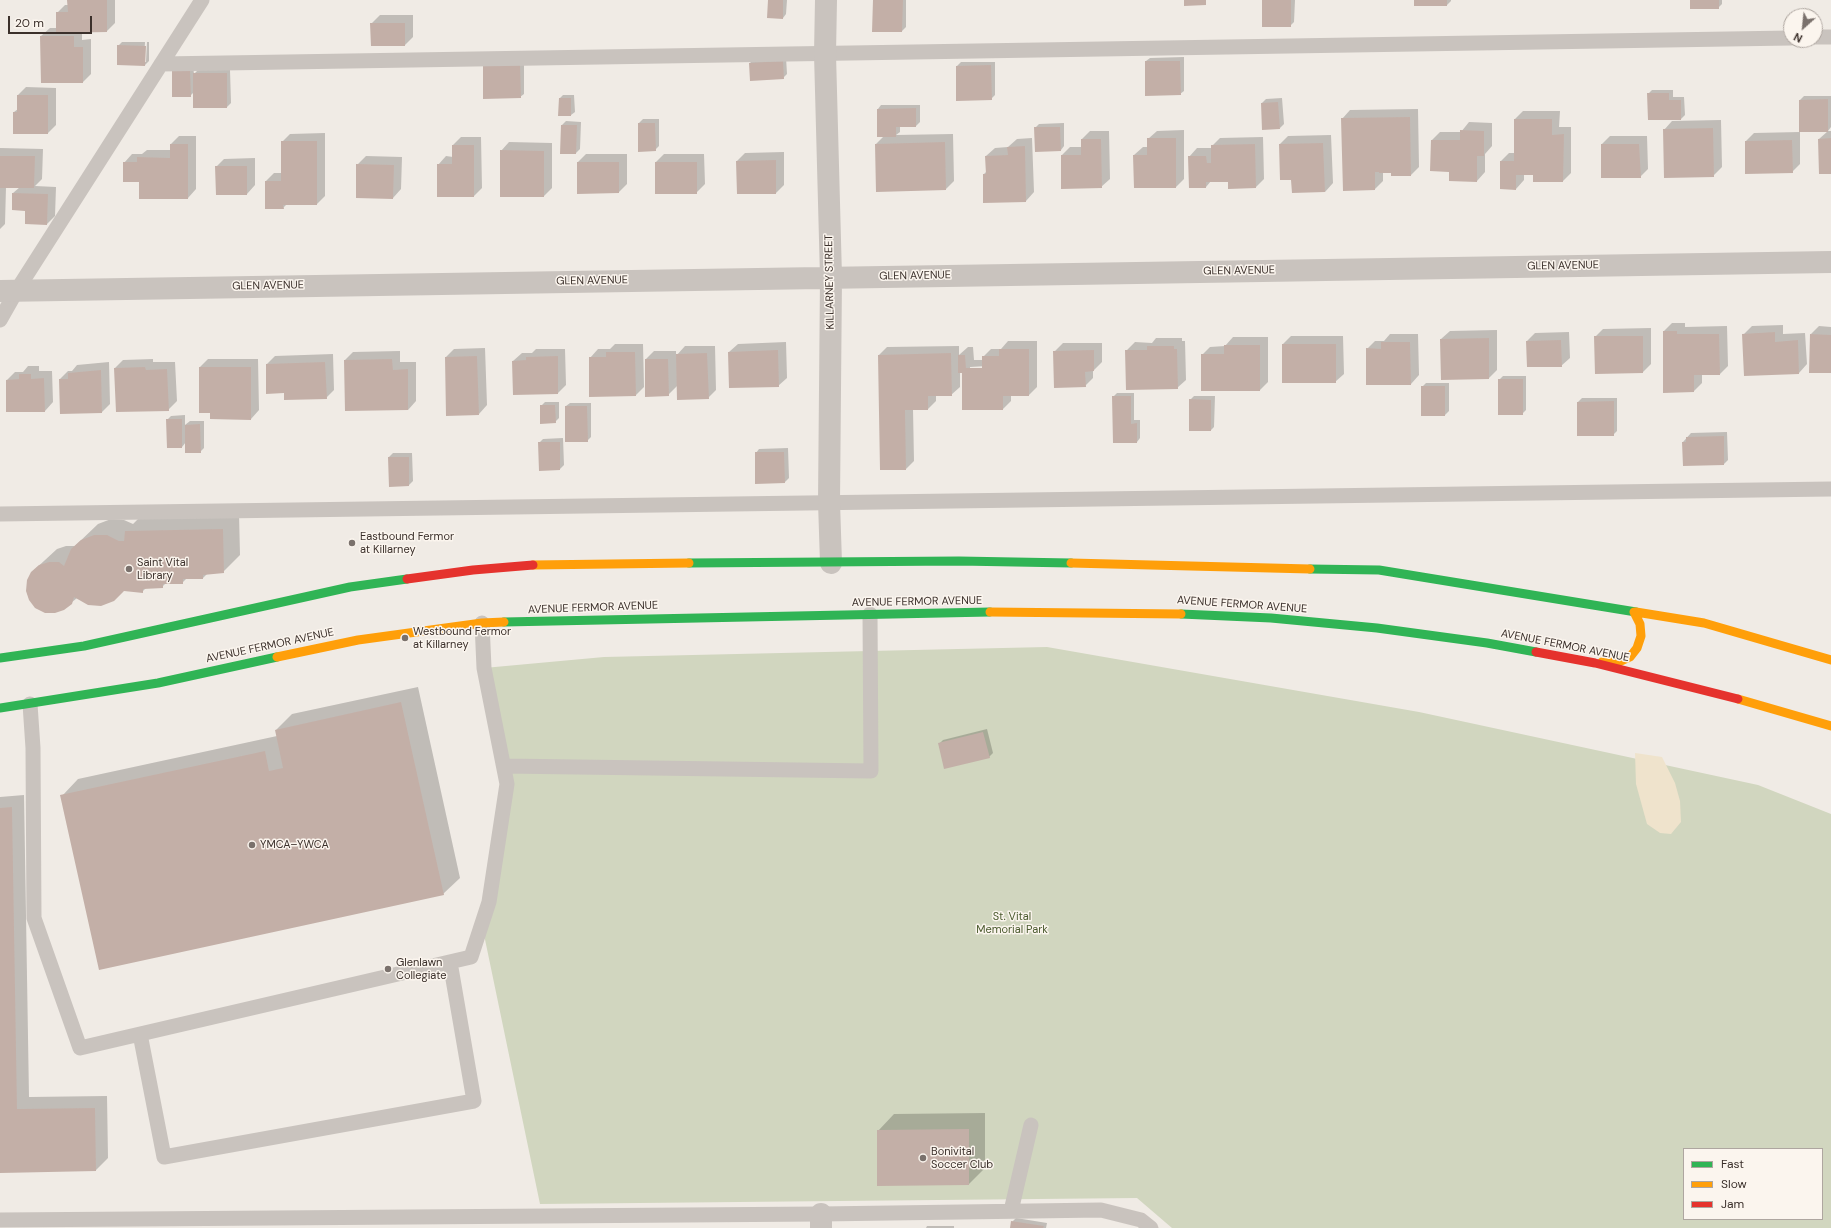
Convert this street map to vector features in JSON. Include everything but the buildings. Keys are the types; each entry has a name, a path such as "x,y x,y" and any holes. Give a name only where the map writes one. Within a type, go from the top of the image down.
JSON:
{"main road":[{"path":"0,658 84,646 350,587 473,570 543,564 960,561 1379,570 1704,623 1831,660"},
{"name":"AVENUE FERMOR AVENUE","path":"0,708 158,683 358,640 482,623 870,614 1018,612 1167,613 1271,618 1377,628 1479,642 1595,663 1691,686 1831,726"},
{"path":"1595,663 1619,662 1630,658 1637,648 1641,636 1640,624 1634,612"}],"street":[{"name":"KILLARNEY STREET","path":"826,0 831,277 831,563"},
{"name":"GLEN AVENUE","path":"8,291 1831,262"}],"lane":[{"path":"0,320 8,291 161,64 202,0"},
{"path":"161,64 1783,38"},
{"path":"0,514 1831,489"},
{"path":"504,766 871,771 870,614"},
{"path":"30,704 33,748 34,918 80,1048 471,957 486,914 507,784 484,668 482,623"},
{"path":"140,1034 164,1157 474,1101 450,962"},
{"path":"1011,1211 1031,1124"},
{"path":"0,1220 821,1221 1011,1211 1101,1210 1141,1220 1151,1228"}],"green space":[{"name":"St. Vital Memorial Park","path":"1047,647 1419,712 1758,785 1831,814 1831,1228 1172,1228 1137,1198 540,1204 482,925 507,784 484,668 604,657"}],"sand":[{"path":"1635,753 1662,757 1675,783 1680,801 1681,822 1671,834 1660,833 1647,824 1636,784"}],"traffic: fast":[{"path":"689,563 959,561 1071,563"},
{"path":"1310,569 1379,570 1636,612"},
{"path":"0,658 84,646 350,587 407,579"},
{"path":"504,622 990,612"},
{"path":"1181,614 1271,618 1377,628 1487,643 1536,652"},
{"path":"0,708 158,683 277,657"}],"traffic: slow":[{"path":"533,565 689,563"},
{"path":"1071,563 1310,569"},
{"path":"990,612 1181,614"},
{"path":"1602,662 1619,662 1630,657 1637,648 1641,636 1640,624 1634,612"},
{"path":"1636,612 1704,623 1831,660"},
{"path":"277,657 358,640 482,623 504,622"},
{"path":"1738,699 1831,726"}],"traffic: jam":[{"path":"407,579 473,570 533,565"},
{"path":"1536,652 1595,663 1738,699"}],"place":[{"name":"Eastbound Fermor at Killarney","path":"352,543"},
{"name":"Saint Vital Library","path":"129,569"},
{"name":"Westbound Fermor at Killarney","path":"405,638"},
{"name":"YMCA–YWCA","path":"252,845"},
{"name":"Glenlawn Collegiate","path":"388,969"},
{"name":"Bonivital Soccer Club","path":"923,1158"}]}
